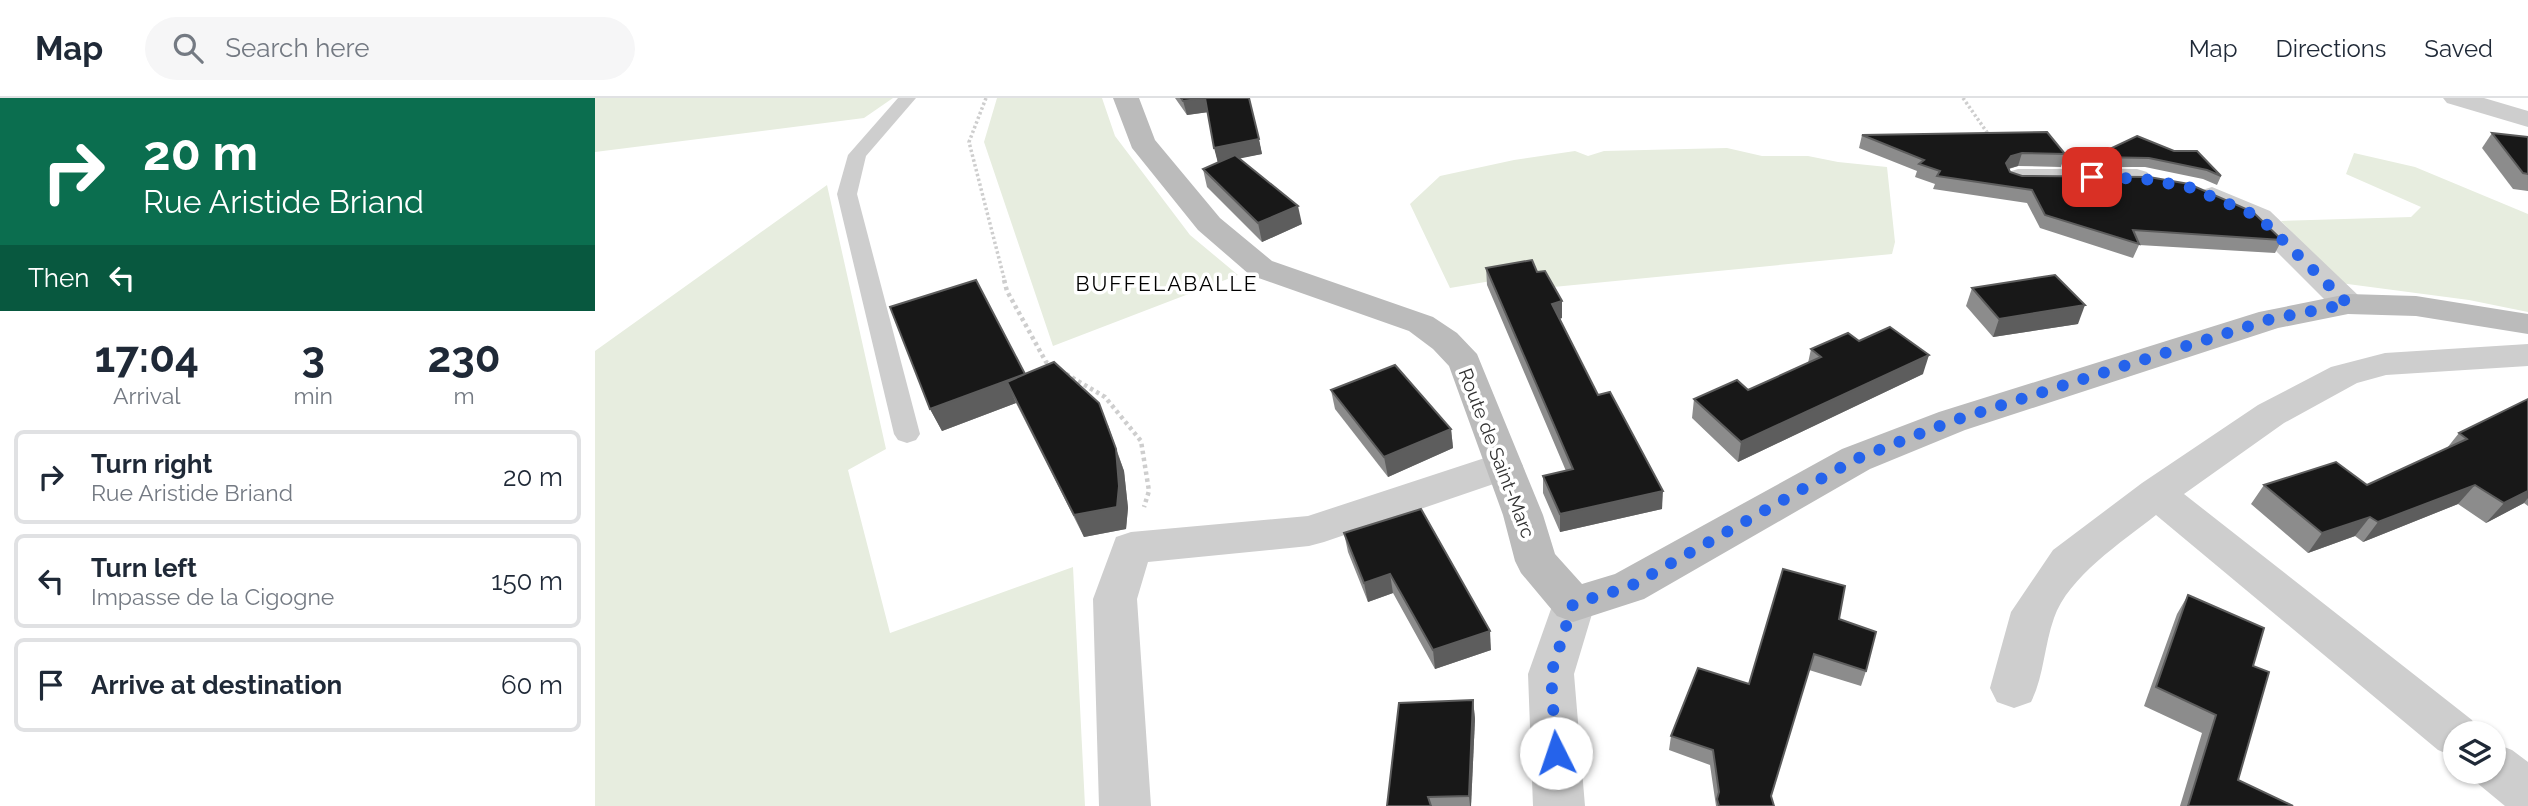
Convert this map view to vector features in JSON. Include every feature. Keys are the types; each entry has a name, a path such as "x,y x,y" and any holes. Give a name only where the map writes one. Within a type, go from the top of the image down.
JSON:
{"street":[{"name":"Route de Saint-Marc","path":"1126,98 1142,142 1209,224 1261,268 1421,324 1445,341 1465,362 1523,515 1537,561 1573,604"},
{"path":"2456,98 2528,119"},
{"path":"2018,178 2144,179 2192,188 2259,217 2348,304"},
{"path":"1559,806 1551,674 1573,604 1629,587 1856,459 1952,421 2271,319 2348,304 2416,306 2528,324"},
{"path":"2014,688 2033,612 2068,562 2156,493 2271,414 2344,375 2385,364 2528,355"},
{"path":"1125,806 1115,599 1131,548 1309,531 1503,466"},
{"path":"2156,493 2443,725"},
{"path":"2506,775 2528,793"}],"lane":[{"path":"907,98 857,155 847,194 907,434"}],"path":[{"path":"986,98 969,142 1007,290 1046,362 1105,397 1141,441 1149,491 1131,548"},
{"path":"1963,98 2018,178"}],"shaded area":[{"path":"595,98 893,98 864,118 595,152"},
{"path":"997,98 1102,98 1115,136 1190,235 1238,275 1053,346 984,142"},
{"path":"1727,148 1762,156 1808,156 1887,167 1895,242 1892,254 1543,288 1537,273 1450,288 1410,204 1440,176 1514,160 1575,151 1588,156 1604,151"},
{"path":"2354,153 2415,167 2528,214 2528,312 2469,300 2340,283 2281,221 2411,217 2421,207 2346,174"},
{"path":"827,185 886,449 848,470 890,633 1073,567 1085,806 595,806 595,351"}],"building":[{"path":"1181,98 1204,98 1183,101"},
{"path":"1205,98 1249,98 1259,139 1214,148"},
{"path":"2047,132 2065,154 2022,153 2011,156 2006,163 2010,172 2022,176 2149,177 2189,184 2253,212 2282,240 2133,230 2139,244 2045,215 2032,190 1937,176 1940,171 1919,164 1924,160 1862,135"},
{"path":"2492,133 2528,137 2528,174 2523,173"},
{"path":"2137,136 2174,151 2197,151 2221,176 2207,170 2149,158 2093,157"},
{"path":"1235,155 1298,206 1258,223 1203,169"},
{"path":"1532,260 1537,272 1545,271 1562,301 1552,304 1598,395 1610,392 1663,491 1560,514 1543,476 1573,469 1486,268"},
{"path":"2055,275 2085,305 1999,319 1972,288"},
{"path":"976,280 1025,374 930,409 890,307"},
{"path":"1890,327 1929,355 1741,442 1694,399 1737,380 1748,390 1821,357 1811,349 1848,333 1859,341"},
{"path":"1054,362 1099,403 1116,449 1119,486 1117,507 1074,515 1007,382"},
{"path":"1395,365 1451,429 1384,457 1331,390"},
{"path":"2528,399 2528,491 2504,503 2475,485 2378,522 2370,517 2322,533 2264,485 2336,462 2367,485 2467,439 2459,433"},
{"path":"1421,509 1490,631 1433,650 1390,574 1364,583 1344,533"},
{"path":"1783,569 1845,586 1839,619 1876,632 1866,671 1814,654 1771,796 1774,806 1719,806 1713,750 1671,736 1698,668 1749,684"},
{"path":"2188,595 2264,628 2253,666 2269,672 2238,780 2293,806 2188,806 2216,715 2156,687"},
{"path":"1473,700 1469,796 1428,797 1431,806 1387,806 1399,703"}],"district":[{"name":"BUFFELABALLE","path":"1167,283"}],"route":[{"path":"1556,753 1551,674 1573,604 1629,587 1856,459 1952,421 2271,319 2348,304 2259,217 2192,188 2144,179 2092,177"}]}
